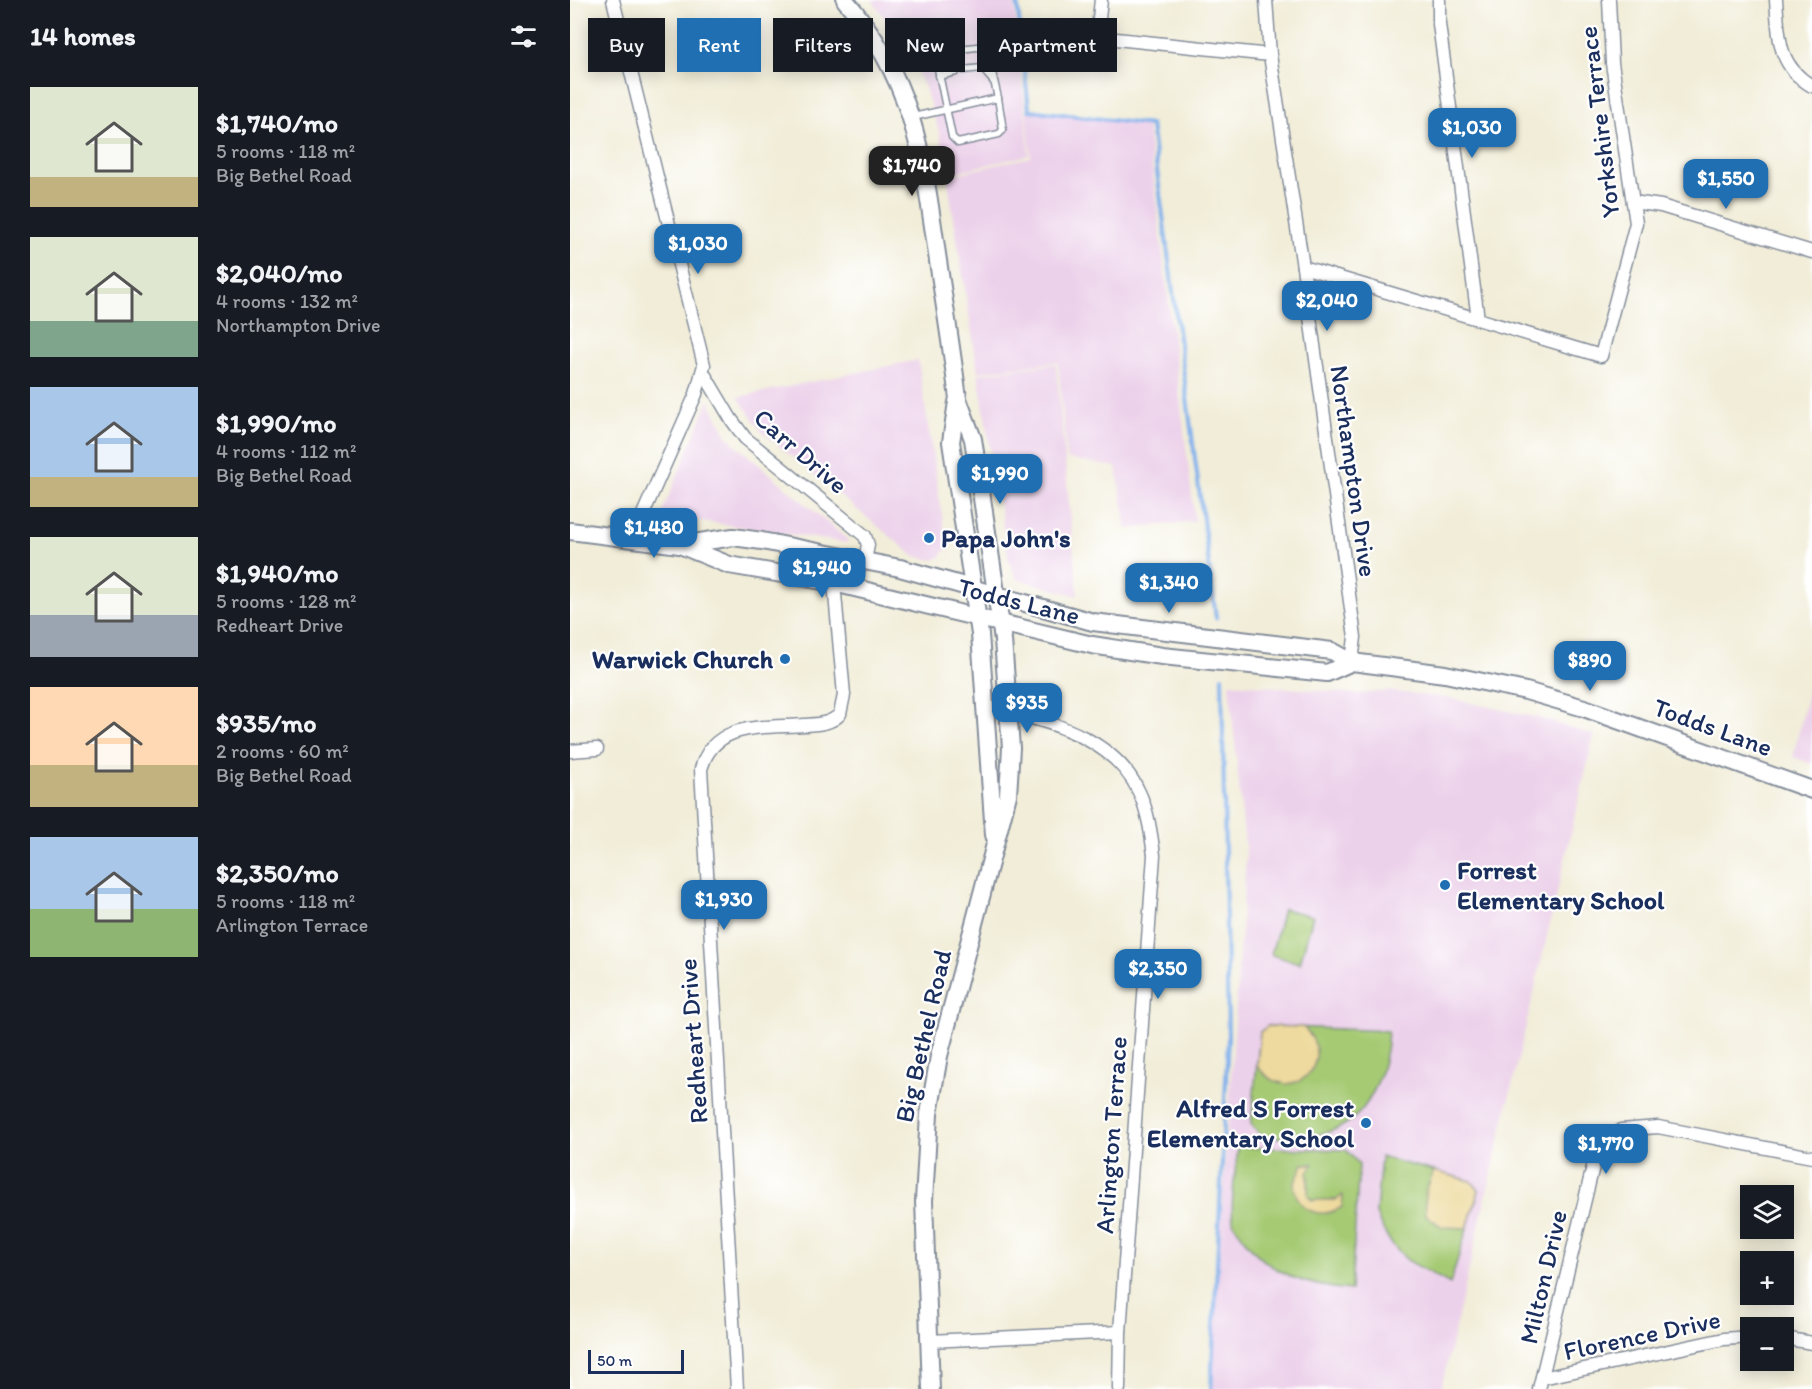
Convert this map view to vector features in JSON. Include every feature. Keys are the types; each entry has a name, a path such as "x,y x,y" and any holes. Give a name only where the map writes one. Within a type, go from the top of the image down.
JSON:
{"main road":[{"name":"Big Bethel Road","path":"845,0 868,28 888,61 912,117 928,189 958,399 973,439 1000,623 1009,713 1011,748 1008,795 994,842 978,917 939,1056 929,1114 924,1201 931,1389"},
{"name":"Big Bethel Road","path":"958,399 951,441 977,617 994,842"},
{"name":"Todds Lane","path":"570,531 680,545 733,537 865,560 1093,622 1332,651 1352,662 1445,674 1526,691 1584,708 1812,790"},
{"name":"Todds Lane","path":"680,545 729,566 834,583 1083,643 1162,656 1327,673 1352,662"}],"street":[{"path":"613,0 703,356 704,372 633,539"},
{"path":"1101,0 1097,37 1270,55"},
{"name":"Northampton Drive","path":"1266,0 1270,55 1303,267 1354,637 1352,662"},
{"path":"1439,0 1439,24 1478,319"},
{"name":"Yorkshire Terrace","path":"1303,267 1601,356 1635,223 1612,63 1609,0"},
{"path":"1776,0 1785,59 1797,77 1812,86"},
{"path":"1633,202 1662,206 1812,252"},
{"name":"Carr Drive","path":"704,372 731,419 745,438 865,536 868,545 865,560"},
{"name":"Redheart Drive","path":"737,1389 700,769 712,745 730,732 824,723 840,714 844,695 834,583"},
{"name":"Arlington Terrace","path":"1009,713 1058,726 1084,737 1106,752 1125,771 1139,790 1149,823 1154,855 1120,1332 1119,1389"},
{"path":"570,751 597,749"},
{"name":"Milton Drive","path":"1541,1384 1597,1150 1622,1130 1658,1127 1812,1157"},
{"path":"928,1341 1120,1332"},
{"name":"Florence Drive","path":"1541,1384 1724,1339 1740,1338"},
{"path":"1794,1340 1812,1343"}],"lane":[{"path":"938,72 952,137 958,143 999,134 1003,130 986,46 965,48"},
{"path":"965,70 982,68 994,82"},
{"path":"939,76 956,72"},
{"path":"912,117 998,98"}],"shaded area":[{"path":"872,0 1014,0 1016,18 977,18 977,72 1021,72 1029,155 947,174 940,135 917,72 965,72 965,18 885,19"},
{"path":"1028,110 1147,126 1195,521 1127,529 1116,467 1067,459 1058,362 978,372 947,176 1031,157 1026,114"},
{"path":"918,360 947,548 940,557 934,560 914,556 761,431 738,397"},
{"path":"1056,364 1078,596 1017,579 1009,562 978,374"},
{"path":"709,400 727,436 848,540 847,543 661,515"},
{"path":"1812,675 1812,764 1793,757"},
{"name":"Alfred S Forrest Elementary School","path":"1229,683 1358,694 1388,691 1454,699 1539,718 1594,735 1441,1389 1210,1389 1246,856"}],"green space":[{"path":"1283,909 1313,916 1300,963 1271,955"},
{"path":"1268,1026 1388,1031 1384,1059 1375,1088 1368,1101 1349,1122 1319,1134 1263,1138 1251,1124 1260,1032"},
{"path":"1238,1147 1346,1150 1359,1164 1351,1290 1320,1285 1290,1276 1264,1261 1253,1250 1233,1221 1233,1194"},
{"path":"1381,1157 1471,1181 1479,1190 1450,1284 1407,1260 1391,1243 1380,1224 1376,1213"}],"sand":[{"path":"1268,1026 1303,1027 1313,1040 1316,1053 1314,1066 1307,1076 1296,1082 1284,1084 1270,1079 1257,1066 1260,1032"},
{"path":"1303,1164 1313,1164 1308,1172 1308,1196 1312,1200 1336,1200 1343,1195 1342,1207 1326,1213 1318,1213 1311,1211 1300,1202 1294,1185"},
{"path":"1434,1171 1471,1181 1479,1190 1467,1228 1442,1227 1426,1215 1425,1193"}],"waterway":[{"path":"1017,0 1029,110 1151,125 1216,618"},
{"path":"1211,1389 1228,1038 1222,677"}],"place":[{"name":"Papa John's","path":"929,538"},
{"name":"Warwick Church","path":"785,659"},
{"name":"Forrest Elementary School","path":"1445,885"},
{"name":"Alfred S Forrest Elementary School","path":"1366,1123"}]}
